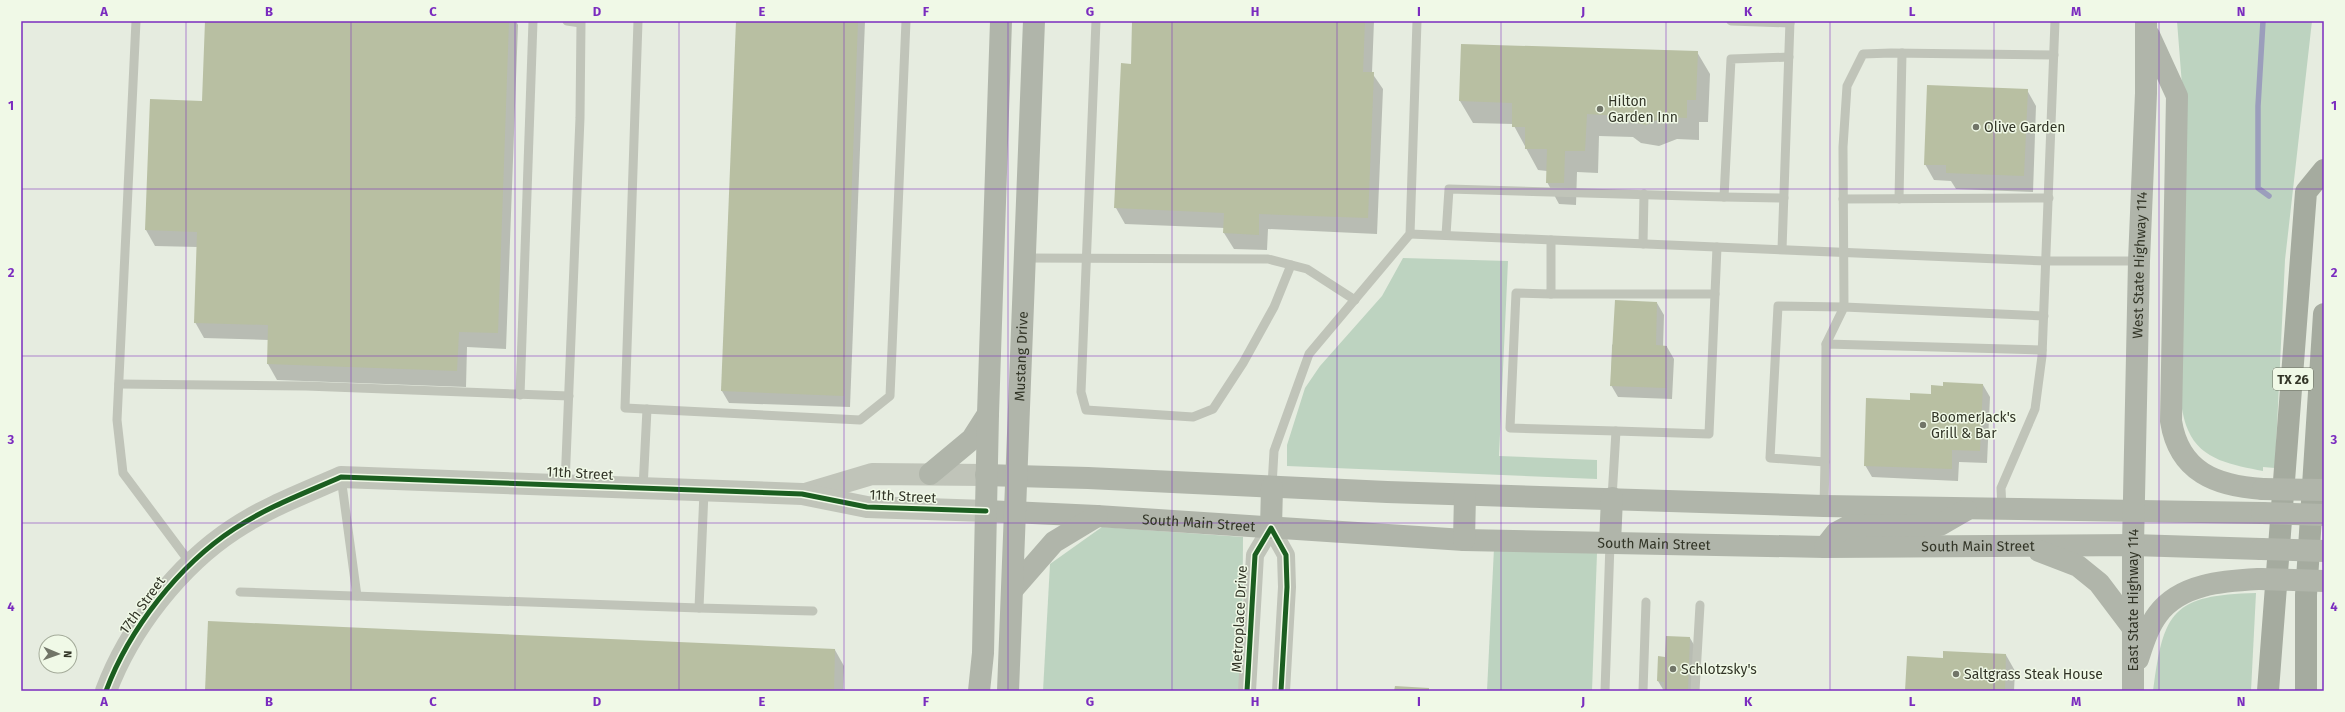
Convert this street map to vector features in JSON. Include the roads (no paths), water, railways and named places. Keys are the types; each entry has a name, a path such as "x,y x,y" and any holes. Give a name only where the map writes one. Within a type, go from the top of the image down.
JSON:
{"highway":[{"name":"TX 26","path":"2268,691 2306,192 2324,170"},
{"path":"2306,691 2306,595 2324,314"}],"main road":[{"path":"979,691 983,653 986,475 1001,21"},
{"name":"Mustang Drive","path":"1008,691 1034,21"},
{"path":"2146,25 2177,96 2171,421 2174,438 2189,462 2210,478 2235,486 2263,489 2324,490"},
{"name":"West State Highway 114","path":"2134,510 2139,261 2146,93 2146,25"},
{"path":"930,474 972,439 988,414"},
{"path":"986,475 1465,495 1612,498 1824,506 1966,510 2134,510 2324,515"},
{"path":"1271,528 1272,487"},
{"path":"1464,540 1465,495"},
{"path":"1610,543 1612,498"},
{"path":"1825,547 1836,533 1849,526 1940,525 1966,510"},
{"name":"East State Highway 114","path":"2133,681 2132,628 2134,510"},
{"name":"South Main Street","path":"986,512 1097,516 1464,540 1825,547 2133,545 2324,551"},
{"path":"1012,588 1054,542 1097,516"},
{"path":"2026,546 2078,566 2099,583 2132,628"},
{"path":"2133,681 2148,630 2158,613 2170,601 2186,592 2220,582 2260,579 2324,581"}],"street":[{"name":"11th Street","path":"802,494 872,474 986,475"},
{"name":"11th Street","path":"193,562 212,545 236,528 274,507 341,477 565,485 704,492 802,494 867,507 986,512"},
{"name":"Metroplace Drive","path":"1247,691 1255,555 1271,528"},
{"path":"1271,528 1286,555 1287,587 1281,691"},
{"name":"17th Street","path":"106,691 132,638 174,580 193,562"}],"lane":[{"path":"136,21 117,420 123,473 193,562"},
{"path":"520,395 533,21"},
{"path":"565,485 580,118 581,22 567,21"},
{"path":"638,21 625,408 860,420 890,396 906,21"},
{"path":"1096,21 1081,392 1086,410 1193,417 1213,409 1243,363 1274,307 1291,265"},
{"path":"1272,487 1274,451 1309,354 1410,234 1417,21"},
{"path":"1731,21 1790,22 1782,249"},
{"path":"2002,509 2000,488 2035,409 2042,350 2055,21"},
{"path":"1824,506 1826,344 1844,307 1843,147 1847,86 1863,54 1902,53 2054,55"},
{"path":"1899,199 1902,53"},
{"path":"1724,197 1731,59 1789,57"},
{"path":"1446,235 1449,189 1784,198"},
{"path":"1643,244 1644,194"},
{"path":"1844,199 2049,198"},
{"path":"1410,234 2046,261 2139,261"},
{"path":"1550,294 1551,240"},
{"path":"1715,294 1516,293 1510,428 1709,434 1715,294 1717,247"},
{"path":"1025,258 1268,259 1307,269 1355,300"},
{"path":"1825,462 1770,458 1778,306 1844,307 2044,316"},
{"path":"1826,344 2042,350"},
{"path":"119,384 306,386 569,396"},
{"path":"643,489 647,409"},
{"path":"1612,498 1616,431"},
{"path":"341,477 357,596"},
{"path":"699,608 704,492"},
{"path":"1605,691 1610,543"},
{"path":"240,592 813,611"},
{"path":"1643,691 1646,602"},
{"path":"1695,691 1700,605"}],"waterway":[{"path":"2263,21 2258,106 2258,188 2269,196"}],"place":[{"name":"Hilton Garden Inn","path":"1600,109"},
{"name":"Olive Garden","path":"1976,127"},
{"name":"BoomerJack's Grill & Bar","path":"1923,425"},
{"name":"Schlotzsky's","path":"1673,669"},
{"name":"Saltgrass Steak House","path":"1956,674"}]}
